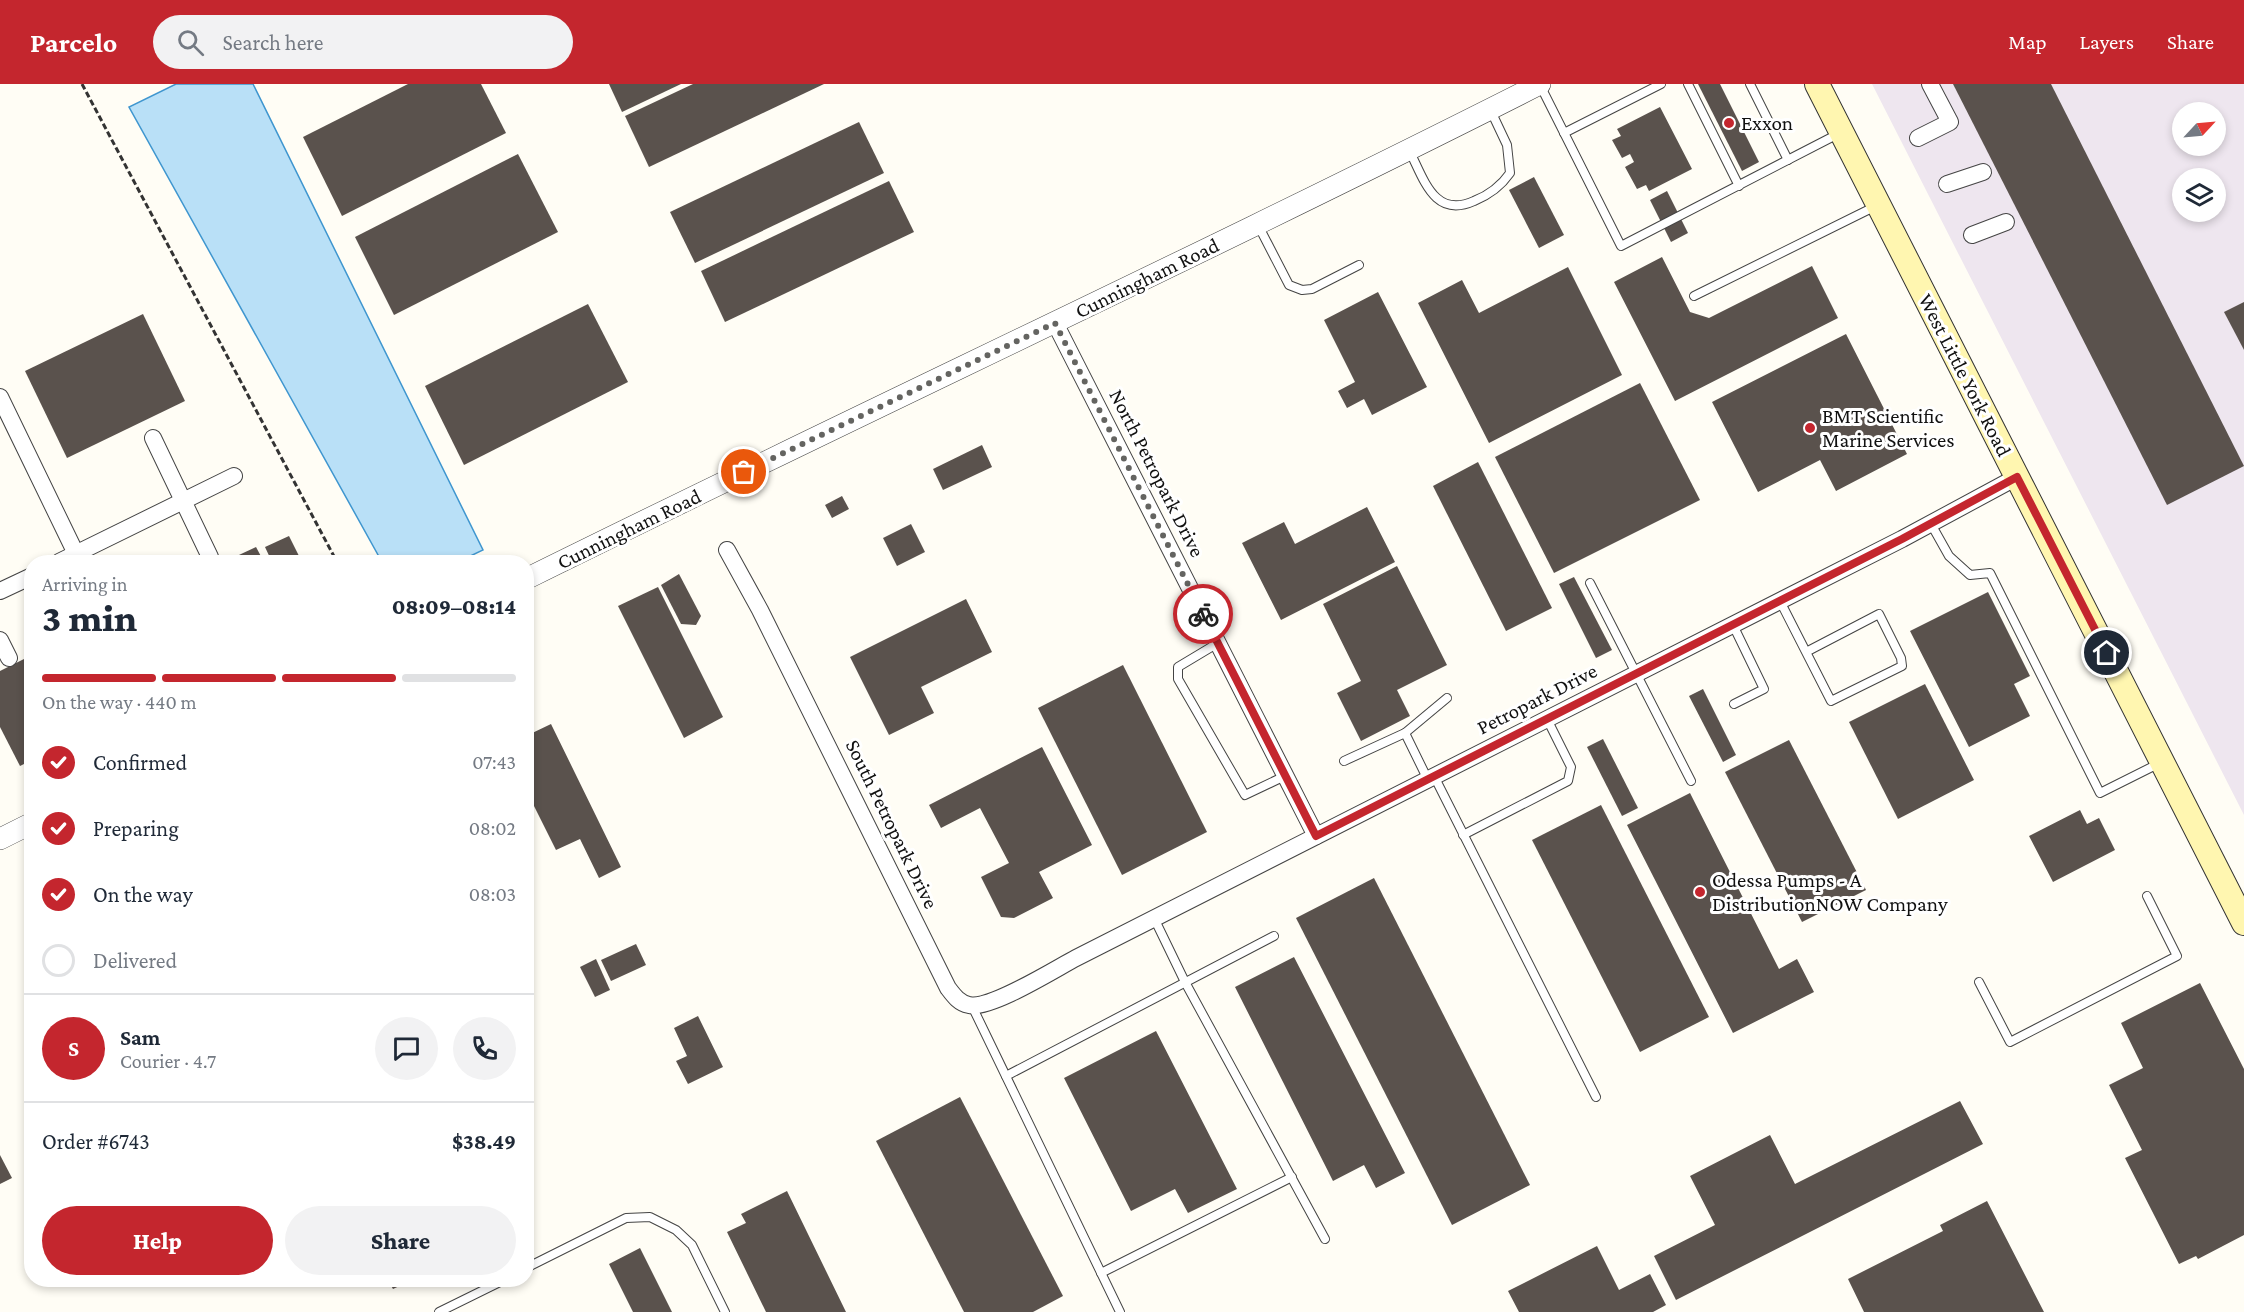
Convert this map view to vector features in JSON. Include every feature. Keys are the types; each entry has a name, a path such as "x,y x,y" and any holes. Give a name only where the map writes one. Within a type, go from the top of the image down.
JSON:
{"main road":[{"name":"West Little York Road","path":"1817,84 2244,923"}],"street":[{"name":"Cunningham Road","path":"534,575 763,462 1055,323 1540,84"},
{"path":"1918,138 1950,122 1930,84"},
{"path":"1947,184 1983,172"},
{"path":"1972,235 2006,222"},
{"name":"North Petropark Drive","path":"1055,323 1316,836"},
{"path":"0,397 77,555"},
{"path":"153,438 209,555"},
{"path":"84,555 234,476"},
{"name":"Petropark Drive","path":"972,1006 990,1004 1154,918 1931,524 2017,477"},
{"name":"South Petropark Drive","path":"727,550 760,610 948,988 960,1002 972,1006"},
{"path":"0,591 24,580"},
{"path":"0,640 9,658"},
{"path":"0,838 24,826"}],"lane":[{"path":"1540,84 1621,246 1842,132"},
{"path":"1564,133 1661,84"},
{"path":"1688,84 1739,186"},
{"path":"1750,84 1788,160"},
{"path":"1409,150 1428,186 1442,203 1453,207 1484,197 1502,184 1510,173 1507,146 1490,109"},
{"path":"1694,297 1879,205"},
{"path":"1257,224 1289,285 1302,290 1312,289 1359,265"},
{"path":"1931,524 1949,556 1970,575 1990,573 2100,793 2162,762"},
{"path":"1590,583 1692,781"},
{"path":"1780,601 1806,652 1831,701 1902,666 1901,658 1880,614 1806,652"},
{"path":"1733,625 1764,689 1734,704"},
{"path":"1218,643 1178,667 1178,679 1245,795 1285,776"},
{"path":"1344,761 1405,733 1447,698"},
{"path":"1463,835 1568,781 1571,767 1547,719"},
{"path":"1405,733 1463,835 1596,1097"},
{"path":"1980,982 2010,1042 2177,956 2147,896"},
{"path":"1154,918 1185,982 1325,1239"},
{"path":"1005,1076 1274,936"},
{"path":"972,1006 1120,1312"},
{"path":"1101,1274 1292,1177"},
{"path":"534,1264 626,1218 650,1217 675,1230 692,1245 725,1312"},
{"path":"440,1312 490,1287"}],"path":[{"path":"82,84 333,555"}],"shaded area":[{"path":"1872,84 2244,84 2244,815"}],"water":[{"path":"176,84 253,84 483,550 473,555 378,555 129,107"}],"building":[{"path":"408,84 481,84 506,133 342,216 303,137"},
{"path":"609,84 681,84 622,112"},
{"path":"693,84 824,84 649,167 625,116"},
{"name":"Exxon","path":"1698,84 1720,84 1759,162 1742,171"},
{"path":"1953,84 2051,84 2244,466 2167,505"},
{"path":"1660,107 1692,169 1649,191 1646,185 1637,189 1625,167 1634,162 1630,154 1622,158 1612,140 1621,136 1617,129"},
{"path":"859,122 884,173 695,263 670,212"},
{"path":"518,154 558,232 394,315 355,237"},
{"path":"1534,177 1564,235 1539,248 1509,190"},
{"path":"889,181 914,232 725,322 701,271"},
{"path":"1667,191 1688,233 1671,242 1650,200"},
{"path":"1662,257 1690,312 1709,318 1812,266 1838,318 1675,401 1614,282"},
{"path":"1568,267 1622,375 1489,443 1418,303 1462,280 1479,313"},
{"path":"1378,292 1427,387 1372,415 1364,399 1347,408 1338,391 1355,382 1324,320"},
{"path":"2244,302 2244,350 2224,312"},
{"path":"588,304 628,382 464,465 425,386"},
{"path":"143,314 185,401 67,458 25,371"},
{"name":"BMT Scientific Marine Services","path":"1846,334 1907,454 1836,491 1820,460 1758,492 1712,402"},
{"path":"1640,383 1700,500 1554,573 1495,457"},
{"path":"982,445 992,467 943,490 933,469"},
{"path":"1478,462 1552,608 1506,631 1433,486"},
{"path":"842,496 849,509 832,518 825,505"},
{"path":"1367,507 1395,562 1281,620 1242,543 1284,522 1295,544"},
{"path":"911,524 925,552 897,566 883,538"},
{"path":"289,536 298,555 269,555 265,547"},
{"path":"256,547 260,555 239,555"},
{"path":"1397,566 1447,665 1397,690 1410,716 1361,741 1337,693 1361,681 1323,604"},
{"path":"679,574 701,616 696,625 681,624 661,585"},
{"path":"1574,577 1612,650 1596,658 1559,584"},
{"path":"658,587 723,717 684,738 618,606"},
{"path":"1988,592 2030,676 2014,684 2030,716 1969,747 1910,631"},
{"path":"966,599 992,652 921,687 934,713 889,735 850,657"},
{"path":"24,659 24,764 20,766 0,727 0,671"},
{"path":"1123,665 1207,832 1122,875 1038,708"},
{"path":"1925,684 1974,780 1898,819 1849,722"},
{"path":"1703,689 1736,755 1723,762 1689,696"},
{"path":"551,724 621,867 599,878 580,839 556,850 534,806 534,732"},
{"path":"1603,739 1638,808 1622,816 1587,747"},
{"path":"1789,740 1866,890 1802,922 1725,772"},
{"path":"1042,747 1092,845 1039,872 1053,898 1014,918 1001,917 981,877 1009,863 980,808 941,828 929,805"},
{"name":"Odessa Pumps - A DistributionNOW Company","path":"1690,793 1779,969 1797,959 1814,992 1733,1033 1627,825"},
{"path":"1601,805 1709,1017 1640,1052 1532,840"},
{"path":"2080,810 2087,824 2099,818 2115,850 2053,882 2029,836"},
{"path":"1374,878 1530,1185 1452,1225 1296,918"},
{"path":"636,944 646,965 611,981 601,960"},
{"path":"1294,957 1405,1173 1376,1188 1364,1165 1333,1181 1235,987"},
{"path":"596,959 610,990 595,997 580,967"},
{"path":"2200,983 2244,1069 2244,1235 2198,1259 2196,1256 2179,1264 2125,1158 2142,1150 2109,1085 2143,1068 2121,1023"},
{"path":"698,1016 723,1067 688,1084 676,1061 687,1056 674,1028"},
{"path":"1156,1031 1237,1189 1188,1213 1175,1189 1131,1211 1064,1078"},
{"path":"960,1097 1063,1296 1033,1312 964,1312 876,1141"},
{"path":"1960,1101 1983,1144 1676,1300 1654,1256 1715,1225 1690,1176 1770,1135 1795,1184"},
{"path":"0,1155 12,1178 0,1184"},
{"path":"787,1191 846,1312 766,1312 727,1232 746,1223 741,1214"},
{"path":"1987,1201 2044,1312 1864,1312 1848,1279 1943,1231 1940,1225"},
{"path":"1597,1246 1619,1290 1650,1274 1666,1305 1653,1312 1519,1312 1508,1291"},
{"path":"640,1248 672,1312 633,1312 609,1264"}],"way so far":[{"path":"744,472 1055,323 1203,614"}],"place":[{"name":"Exxon","path":"1729,123"},
{"name":"BMT Scientific Marine Services","path":"1810,428"},
{"name":"Odessa Pumps - A DistributionNOW Company","path":"1700,892"}],"route":[{"path":"1203,614 1316,836 1902,539 2017,477 2107,653"}]}
